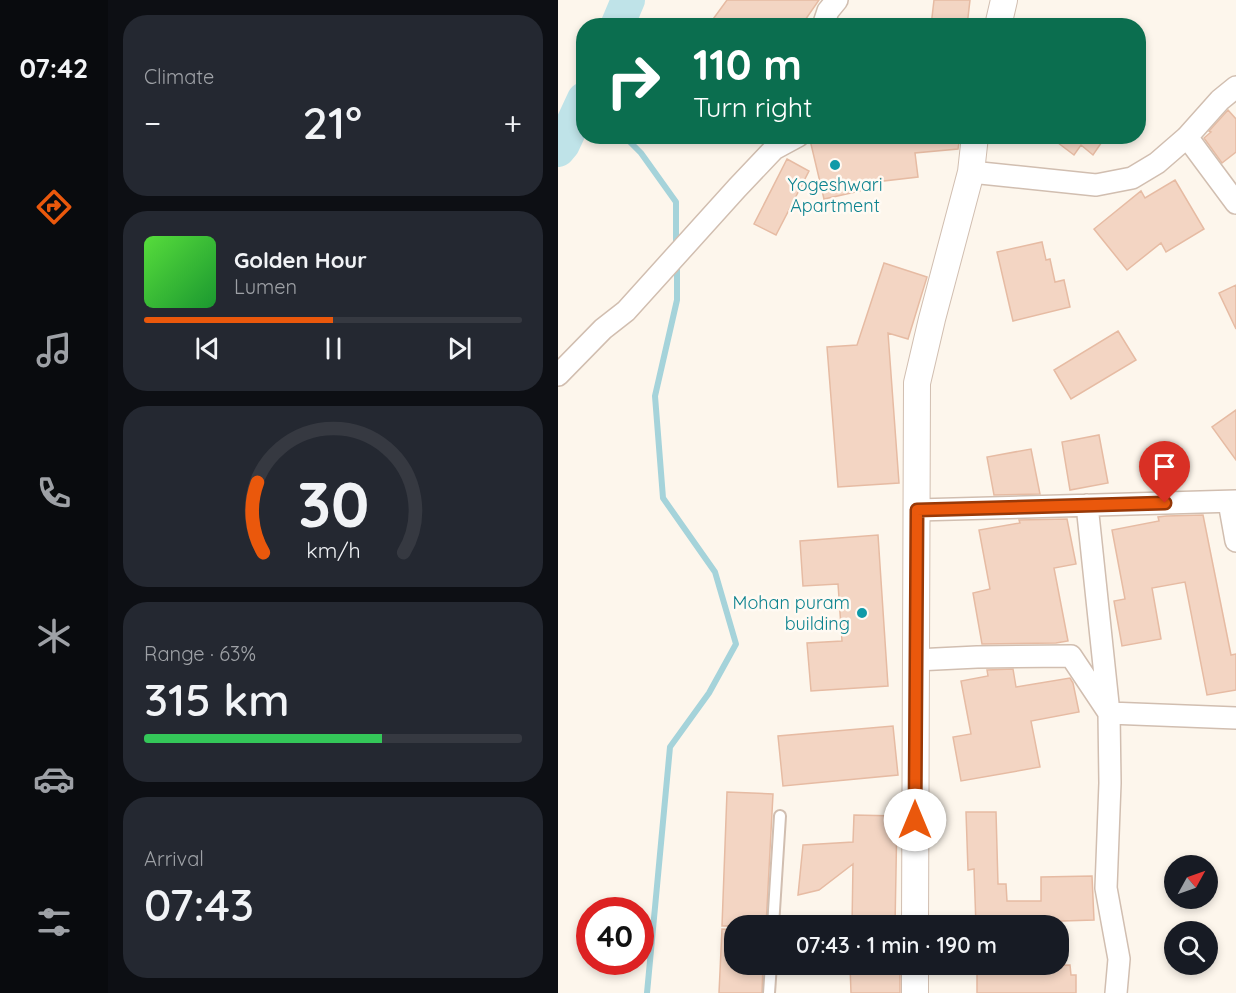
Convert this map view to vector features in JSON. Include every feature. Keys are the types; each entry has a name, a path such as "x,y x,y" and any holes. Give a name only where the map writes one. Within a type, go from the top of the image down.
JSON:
{"street":[{"path":"826,18 837,0"},
{"path":"1000,18 1004,0"},
{"path":"971,172 1096,185 1132,178 1157,163 1187,137 1220,100 1236,87"},
{"path":"1187,137 1236,203"},
{"path":"558,375 603,329 626,311 736,188 774,149 783,144"},
{"path":"915,915 917,383 971,172 974,144"},
{"path":"917,510 1233,502 1236,541"},
{"path":"1087,505 1109,713 1110,783 1106,888 1119,959 1116,993"},
{"path":"916,660 1071,656 1109,713"},
{"path":"1109,713 1236,718"},
{"path":"915,975 915,993"}],"lane":[{"path":"774,915 780,816"},
{"path":"769,993 770,975"}],"building":[{"path":"727,0 819,0 807,18 714,18"},
{"path":"934,0 970,0 968,18 932,18"},
{"path":"1228,110 1236,119 1236,152 1222,163 1204,138"},
{"path":"811,144 959,144 958,149 915,153 918,177 858,184 860,191 824,199"},
{"path":"1060,144 1101,144 1093,155 1081,145 1074,155"},
{"path":"787,159 809,171 776,235 754,224"},
{"path":"1175,180 1204,229 1166,252 1161,243 1127,270 1094,229 1141,191 1145,198"},
{"path":"1042,242 1046,260 1050,259 1055,282 1064,280 1070,307 1013,321 997,252"},
{"path":"884,263 927,277 908,339 888,333 899,483 838,487 827,347 857,345"},
{"path":"1236,285 1236,329 1219,293"},
{"path":"1118,331 1136,360 1071,399 1054,370"},
{"path":"1236,410 1236,460 1212,427"},
{"path":"1099,435 1108,483 1070,490 1062,442"},
{"path":"1031,449 1040,494 994,495 987,457"},
{"path":"1203,515 1231,655 1236,654 1236,690 1207,695 1185,582 1152,588 1161,639 1122,646 1114,601 1125,599 1112,530 1159,521 1158,517"},
{"path":"1067,519 1076,564 1054,568 1068,641 982,644 973,593 990,589 979,530 1020,523 1019,520"},
{"name":"Mohan puram building","path":"878,535 888,686 811,691 807,643 842,641 838,584 803,586 800,541"},
{"path":"1013,669 1016,687 1070,678 1079,712 1031,721 1040,767 961,781 953,737 971,734 961,681 988,676 987,670"},
{"path":"893,726 898,775 783,786 778,736"},
{"path":"727,792 773,794 767,915 724,915 724,926 722,926"},
{"path":"966,812 996,812 998,884 1006,884 1007,901 1041,901 1041,877 1092,876 1094,920 1069,921 1069,915 976,915 974,869 968,870"},
{"path":"854,815 897,816 895,915 852,915 853,864 819,890 798,895 803,845 853,842"},
{"path":"722,929 724,929 724,975 763,975 762,993 719,993"},
{"path":"1069,965 1071,975 1076,975 1076,993 977,993 977,975 1069,975"},
{"path":"850,975 900,975 900,993 851,993"}],"waterway":[{"path":"620,18 628,0"},
{"path":"558,150 576,116"},
{"path":"632,144 676,202 676,246"},
{"path":"647,993 670,747 709,693 736,644 715,572 663,498 655,396 677,300 677,263"}],"place":[{"name":"Yogeshwari Apartment","path":"835,165"},
{"name":"Mohan puram building","path":"862,613"}],"route":[{"path":"915,820 917,510 1165,503"}]}
